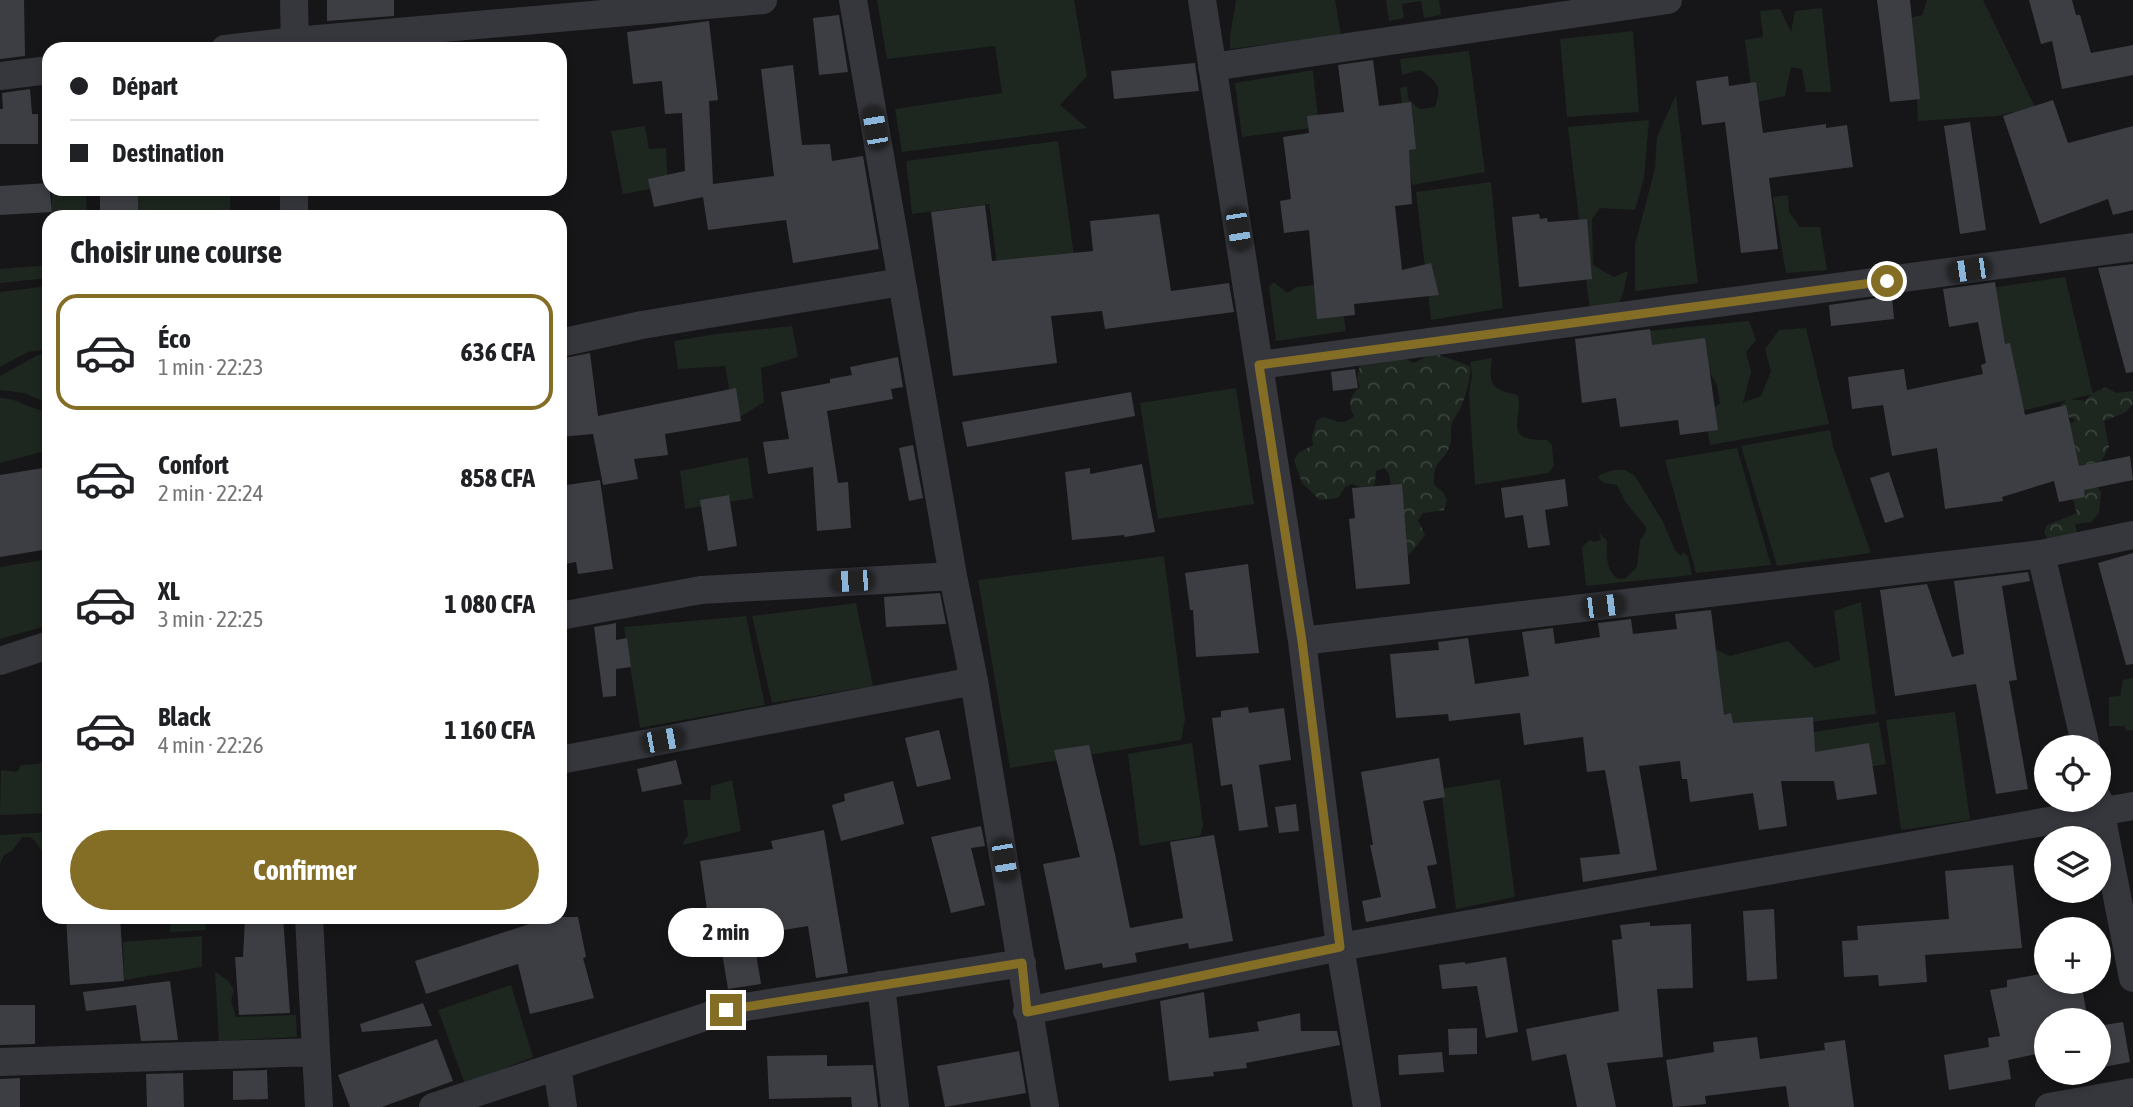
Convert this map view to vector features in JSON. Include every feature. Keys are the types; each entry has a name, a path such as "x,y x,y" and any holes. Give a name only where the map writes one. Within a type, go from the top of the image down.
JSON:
{"street":[{"path":"295,0 295,42"},
{"path":"326,42 762,0"},
{"path":"853,0 953,576 974,681 1022,963 1027,1012 1045,1107"},
{"path":"1202,0 1302,641 1340,947 1367,1107"},
{"path":"1212,67 1668,0"},
{"path":"0,76 42,71"},
{"path":"1259,365 2133,247"},
{"path":"567,342 642,325 901,282"},
{"path":"1302,641 2041,554 2133,536"},
{"path":"2041,554 2083,735"},
{"path":"567,615 701,590 953,576"},
{"path":"0,660 42,647"},
{"path":"567,759 974,681"},
{"path":"2111,806 2133,806"},
{"path":"1027,1012 1340,947 2068,812"},
{"path":"2101,812 2133,978"},
{"path":"309,924 319,1107"},
{"path":"433,1107 726,1010 1022,963"},
{"path":"881,985 895,1107"},
{"path":"0,1062 314,1052"},
{"path":"557,1066 563,1107"},
{"path":"2049,1107 2133,1092"}],"green space":[{"path":"877,0 1074,0 1087,76 1060,105 1087,128 902,152 895,109 1002,93 995,46 887,59"},
{"path":"1236,0 1335,0 1341,35 1230,49"},
{"path":"1386,0 1439,0 1441,15 1424,18 1421,1 1402,4 1404,18 1389,21"},
{"path":"1927,0 1983,0 2035,107 1997,116 1918,121 1912,17 1922,15"},
{"path":"1822,8 1831,92 1806,92 1802,69 1791,67 1785,96 1753,103 1745,40 1763,37 1760,11 1780,9 1791,32 1795,11"},
{"path":"1633,31 1639,112 1567,117 1560,39"},
{"path":"1469,51 1485,172 1412,185 1400,88 1407,86 1408,99 1420,109 1435,107 1438,89 1435,81 1420,70 1402,75 1400,59"},
{"path":"1313,70 1319,127 1242,137 1235,83"},
{"path":"1676,95 1698,283 1635,291 1635,245 1655,168 1657,137"},
{"path":"1649,120 1644,178 1635,210 1600,208 1592,219 1593,265 1614,277 1628,271 1623,293 1617,307 1590,311 1568,127"},
{"path":"645,126 649,149 666,148 668,186 623,194 611,131"},
{"path":"1058,141 1075,262 998,272 989,204 912,214 906,161"},
{"path":"1491,182 1503,308 1431,320 1416,192"},
{"path":"1788,195 1789,212 1800,227 1820,227 1827,270 1786,273 1773,197"},
{"path":"52,196 86,196 87,210 52,210"},
{"path":"135,196 230,196 230,210 134,210"},
{"path":"42,266 42,279 0,283 0,269"},
{"path":"2065,277 2093,394 2017,412 1990,288"},
{"path":"1274,282 1287,293 1297,287 1338,282 1346,331 1276,341 1269,287"},
{"path":"42,287 42,350 28,352 0,367 0,292"},
{"path":"1749,321 1756,340 1746,352 1751,372 1743,403 1761,396 1771,371 1765,349 1779,330 1806,328 1829,424 1710,445 1705,416 1720,403 1717,385 1698,352 1652,355 1647,331"},
{"path":"792,326 798,357 761,368 764,402 735,420 725,366 678,369 674,341"},
{"path":"1437,354 1470,366 1469,381 1462,405 1452,423 1450,445 1435,469 1434,485 1443,492 1447,500 1444,510 1423,513 1418,520 1425,535 1410,554 1402,558 1389,474 1384,468 1376,471 1375,484 1368,491 1352,484 1345,487 1338,498 1320,500 1302,483 1294,460 1298,453 1313,445 1312,437 1317,420 1324,417 1343,422 1354,416 1350,404 1354,393 1360,387 1357,379 1360,364 1398,355 1414,363"},
{"path":"42,355 42,401 24,393 0,390 0,376"},
{"path":"1492,358 1493,384 1518,395 1519,433 1523,437 1547,440 1552,445 1554,466 1548,473 1475,485 1469,394 1472,375 1470,362"},
{"path":"2106,387 2116,393 2133,391 2133,404 2126,412 2104,421 2109,447 2101,462 2093,463 2090,471 2101,492 2099,513 2091,522 2075,524 2075,539 2050,543 2044,532 2047,525 2077,513 2070,490 2069,424 2076,420 2061,414 2061,405 2068,399 2085,401 2093,393"},
{"path":"1236,388 1254,504 1158,519 1140,403"},
{"path":"0,398 42,410 42,452 0,463"},
{"path":"1830,430 1833,446 1871,553 1777,566 1741,446"},
{"path":"1737,448 1771,565 1696,573 1665,460"},
{"path":"748,457 753,498 685,509 680,471"},
{"path":"1613,470 1625,470 1635,476 1662,520 1675,550 1681,556 1683,552 1688,557 1692,575 1586,586 1582,547 1590,540 1601,540 1599,532 1607,541 1611,571 1618,579 1626,578 1637,567 1640,541 1646,531 1646,527 1626,503 1617,485 1604,483 1598,478"},
{"path":"1164,556 1185,719 1181,740 1010,768 978,580"},
{"path":"42,560 42,627 0,639 0,567"},
{"path":"1861,602 1876,714 1725,732 1714,651 1730,656 1788,641 1815,668 1840,660 1834,611"},
{"path":"856,603 873,686 772,703 752,616"},
{"path":"746,616 765,705 640,728 624,627"},
{"path":"2133,678 2133,730 2127,731 2124,726 2109,726 2109,697 2120,696 2123,680"},
{"path":"1955,712 1970,820 1901,830 1886,720"},
{"path":"1879,722 1886,764 1863,768 1813,763 1808,733"},
{"path":"1192,743 1203,825 1200,836 1140,846 1128,754"},
{"path":"42,761 42,813 0,815 1,770 17,772 21,765"},
{"path":"1500,779 1515,897 1456,909 1441,789"},
{"path":"732,780 741,831 682,845 688,835 683,800 710,800 711,786"},
{"path":"42,832 42,852 30,837 22,837 12,851 4,855 0,864 0,835"},
{"path":"171,924 206,924 206,930 170,932"},
{"path":"202,936 202,967 124,980 123,942"},
{"path":"215,971 228,981 234,990 231,1001 236,1017 296,1015 297,1037 219,1041"},
{"path":"511,985 533,1057 465,1084 438,1010"}],"building":[{"path":"0,0 24,0 25,56 0,59"},
{"path":"327,0 394,0 394,16 327,21"},
{"path":"1877,0 1910,0 1920,99 1890,102"},
{"path":"2029,0 2072,0 2076,15 2080,15 2091,53 2133,45 2133,75 2062,89 2052,41 2041,44"},
{"path":"839,15 848,72 819,75 813,18"},
{"path":"709,21 718,100 709,101 713,184 774,176 761,69 793,65 802,145 830,144 832,161 863,156 879,249 793,263 786,220 708,230 703,197 654,207 648,179 685,171 682,113 665,114 662,81 633,84 627,32"},
{"path":"1373,60 1379,106 1411,102 1416,149 1409,150 1412,204 1395,206 1402,270 1431,263 1439,295 1354,304 1355,315 1317,319 1309,230 1284,233 1280,201 1291,199 1283,137 1309,133 1307,116 1344,112 1338,65"},
{"path":"1195,63 1199,91 1114,99 1111,71"},
{"path":"1728,76 1729,86 1756,82 1763,133 1826,124 1826,128 1847,125 1853,167 1769,178 1778,249 1741,253 1725,122 1702,125 1696,81"},
{"path":"30,89 32,114 38,114 38,144 0,144 2,93"},
{"path":"2053,100 2068,143 2133,126 2133,210 2113,215 2108,199 2040,224 2003,116"},
{"path":"1970,122 1986,230 1960,234 1944,126"},
{"path":"42,183 42,196 50,196 52,210 0,215 0,186"},
{"path":"100,196 138,196 138,210 100,210"},
{"path":"985,205 992,261 1093,251 1090,221 1159,214 1171,291 1229,283 1234,312 1105,329 1102,311 1051,316 1057,363 953,376 931,212"},
{"path":"1539,214 1540,219 1547,218 1548,222 1587,219 1592,279 1519,287 1512,217"},
{"path":"2133,264 2133,372 2126,373 2098,268"},
{"path":"1995,282 2005,344 2010,343 2025,415 2066,405 2079,466 2130,456 2133,480 2084,490 2085,497 2059,502 2054,481 2002,497 2003,501 1945,509 1937,448 1892,456 1883,405 1852,409 1848,377 1904,369 1907,390 1983,374 1981,365 1986,363 1978,322 1949,327 1943,289"},
{"path":"1892,296 1894,319 1831,326 1829,305"},
{"path":"1650,329 1652,345 1705,338 1718,430 1680,435 1678,420 1620,427 1616,398 1582,403 1575,339"},
{"path":"590,353 598,416 736,388 741,421 665,434 668,455 634,459 638,479 603,485 593,434 567,436 567,358"},
{"path":"898,357 903,387 891,389 893,399 827,411 838,483 848,482 851,528 817,531 813,467 768,474 763,442 789,439 781,392 830,383 830,379 852,375 850,367"},
{"path":"1355,369 1358,388 1333,391 1331,372"},
{"path":"1131,392 1135,416 967,447 962,422"},
{"path":"913,445 923,498 909,501 899,448"},
{"path":"1142,464 1155,532 1072,540 1065,472 1090,468 1090,474"},
{"path":"42,468 42,550 0,557 0,475"},
{"path":"1889,472 1904,517 1885,523 1870,478"},
{"path":"1565,479 1568,506 1545,510 1550,545 1528,548 1523,515 1505,518 1501,488"},
{"path":"600,480 613,569 578,574 576,562 567,564 567,485"},
{"path":"1402,484 1410,584 1356,589 1349,519 1355,518 1352,488"},
{"path":"729,495 737,546 708,551 700,500"},
{"path":"2133,553 2133,664 2126,665 2098,563"},
{"path":"1248,564 1259,653 1196,657 1193,610 1190,610 1185,573"},
{"path":"2028,572 2030,581 2002,586 2017,680 2009,681 2028,789 1996,794 1976,684 1895,696 1880,590 1927,584 1952,657 1964,654 1954,581"},
{"path":"940,593 946,624 886,627 884,597"},
{"path":"1711,610 1724,715 1731,713 1733,723 1813,717 1815,752 1869,743 1877,794 1837,800 1834,781 1781,781 1787,826 1759,830 1753,793 1690,802 1687,779 1682,779 1680,761 1639,766 1657,870 1583,882 1580,858 1620,854 1605,770 1587,772 1583,737 1524,745 1520,713 1449,721 1448,714 1396,718 1390,654 1439,650 1438,642 1468,638 1475,684 1529,676 1522,632 1553,628 1555,644 1600,637 1598,623 1631,619 1633,634 1677,629 1675,614"},
{"path":"616,623 616,640 627,638 631,667 616,669 616,696 603,697 594,627"},
{"path":"1248,707 1249,713 1284,708 1291,760 1259,765 1268,827 1239,831 1232,784 1221,786 1212,718 1221,717 1221,711"},
{"path":"939,730 951,779 917,787 905,738"},
{"path":"1089,745 1130,928 1183,918 1170,842 1214,835 1233,941 1189,949 1188,943 1135,953 1137,962 1103,968 1102,963 1065,970 1043,864 1080,857 1054,750"},
{"path":"1439,758 1445,797 1423,801 1437,864 1427,866 1436,908 1366,922 1362,901 1381,897 1370,845 1373,845 1361,772"},
{"path":"676,760 682,784 642,792 637,769"},
{"path":"893,781 904,824 841,841 832,805 845,801 844,794"},
{"path":"1296,804 1299,831 1279,833 1275,807"},
{"path":"981,826 985,846 971,848 985,905 951,913 931,837"},
{"path":"824,830 848,973 816,978 808,926 753,935 761,984 728,989 716,916 708,917 700,861 773,849 771,841"},
{"path":"2013,865 2022,948 1925,955 1927,982 1879,986 1878,975 1844,977 1842,941 1858,940 1857,926 1949,919 1945,871"},
{"path":"1774,909 1777,979 1747,981 1743,911"},
{"path":"567,917 578,917 586,957 583,958 594,998 530,1014 518,964 426,994 415,961 529,924 567,924"},
{"path":"1650,922 1650,926 1691,924 1693,988 1657,989 1663,1057 1607,1063 1616,1107 1577,1107 1566,1054 1532,1061 1526,1029 1619,1011 1612,940 1622,939 1620,925"},
{"path":"66,924 120,924 124,981 70,985"},
{"path":"245,924 284,924 290,1013 239,1015 235,957 243,957"},
{"path":"1506,957 1518,1032 1486,1038 1477,986 1442,989 1439,965"},
{"path":"2034,975 2034,994 2083,994 2086,1008 2034,1008 2034,1055 2008,1060 2011,1079 1949,1090 1944,1055 1989,1047 1988,1038 2000,1036 1990,990 2007,987 2007,980"},
{"path":"170,981 178,1040 141,1041 136,1005 86,1011 83,992"},
{"path":"1204,992 1209,1038 1259,1031 1257,1022 1300,1013 1301,1031 1337,1031 1340,1045 1246,1063 1247,1068 1213,1072 1214,1076 1169,1081 1160,1001"},
{"path":"423,1003 432,1026 362,1032 360,1024"},
{"path":"0,1005 35,1005 35,1044 0,1045"},
{"path":"2123,1022 2130,1062 2111,1066 2111,1024"},
{"path":"1477,1028 1477,1054 1449,1055 1448,1029"},
{"path":"1757,1037 1760,1059 1825,1050 1824,1043 1845,1040 1854,1107 1789,1107 1786,1086 1705,1096 1706,1104 1673,1107 1666,1060 1714,1052 1713,1042"},
{"path":"437,1039 453,1081 382,1107 350,1107 338,1075"},
{"path":"1019,1051 1026,1093 945,1107 937,1066"},
{"path":"1442,1052 1444,1072 1399,1075 1398,1055"},
{"path":"827,1055 827,1066 873,1065 878,1107 852,1107 851,1097 769,1099 767,1056"},
{"path":"267,1070 268,1099 233,1100 233,1071"},
{"path":"183,1073 184,1107 147,1107 146,1074"},
{"path":"20,1078 20,1107 0,1107 0,1079"}],"route":[{"path":"726,1010 1022,963 1027,1012 1340,947 1302,641 1259,365 1887,281"}]}
